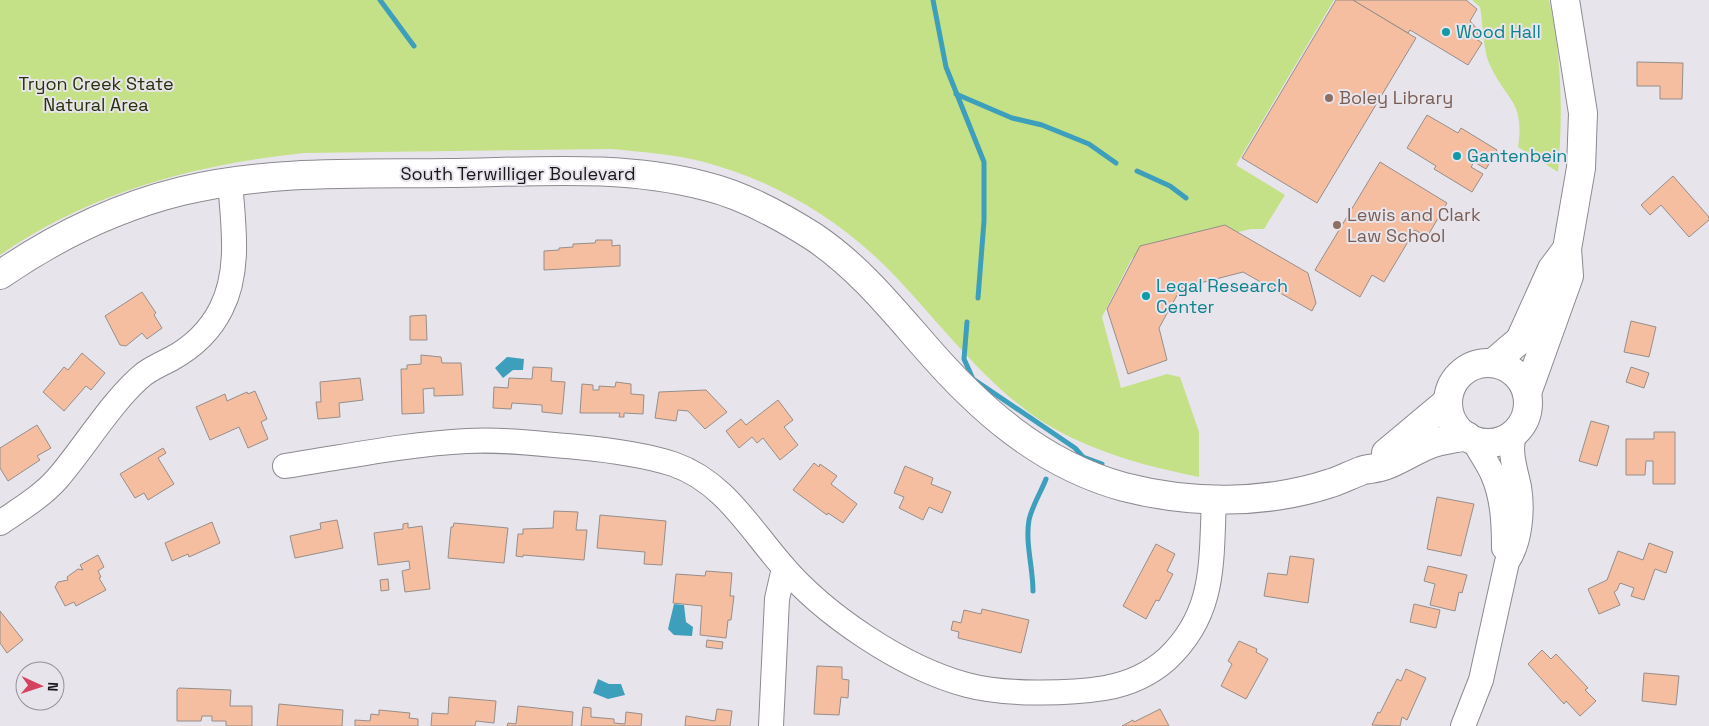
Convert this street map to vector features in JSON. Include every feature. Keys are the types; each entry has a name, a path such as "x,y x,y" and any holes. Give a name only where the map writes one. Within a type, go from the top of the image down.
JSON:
{"main road":[{"path":"1514,434 1527,412 1527,393 1569,276 1567,249 1581,168 1582,113 1565,0"},
{"name":"South Terwilliger Boulevard","path":"0,275 24,258 77,229 135,205 182,191 230,181 266,176 598,171 653,175 708,186 781,217 840,256 886,301 982,408 1037,449 1064,464 1121,486 1173,496 1214,499 1273,497 1289,494 1332,483 1365,469 1447,402 1454,382 1460,374 1477,364 1493,363 1510,351 1520,340 1552,269 1567,249"},
{"path":"1493,363 1509,368 1518,375 1527,393"},
{"path":"1447,402 1452,421 1470,438"},
{"name":"South Terwilliger Boulevard","path":"1365,469 1382,467 1428,445 1470,438 1498,442 1514,434"}],"street":[{"path":"0,523 38,497 56,480 145,373 183,352 201,338 213,323 229,289 233,269 234,247 230,181"},
{"path":"1507,562 1514,552 1519,520 1520,498 1512,450 1514,434"},
{"path":"1463,726 1481,680 1507,562 1498,488 1486,460 1470,438"},
{"path":"285,466 464,441 509,440 638,455 674,464 718,489 784,568 845,622 901,658 936,674 969,686 993,689 1079,691 1100,689 1131,682 1151,671 1178,648 1194,627 1205,603 1209,586 1214,499"},
{"path":"771,726 777,599 784,568"}],"green space":[{"name":"Tryon Creek State Natural Area","path":"0,0 1334,0 1236,165 1285,195 1264,229 1251,229 1132,258 1102,317 1121,388 1167,374 1180,377 1199,432 1199,477 1114,455 1053,428 1014,401 995,384 977,367 893,274 830,220 806,205 757,180 731,170 681,157 611,149 304,153 263,158 184,174 146,184 108,198 71,214 35,233 0,255"},
{"path":"1472,0 1549,0 1559,64 1561,129 1558,172 1518,147 1519,119 1513,102 1490,65 1485,45 1480,7"}],"water":[{"path":"507,357 524,359 523,370 513,370 503,378 495,368"},
{"path":"674,604 684,605 686,622 693,627 692,636 674,635 668,629"},
{"path":"598,679 609,684 621,684 625,695 608,699 593,693"}],"building":[{"name":"Boley Library","path":"1336,0 1353,0 1416,38 1317,203 1242,158"},
{"name":"Wood Hall","path":"1353,0 1466,0 1477,9 1470,21 1479,31 1475,38 1482,43 1468,65 1410,30 1408,33"},
{"path":"1637,62 1683,63 1682,99 1660,99 1660,86 1637,86"},
{"name":"Gantenbein","path":"1427,115 1458,133 1461,128 1497,150 1486,169 1474,162 1471,167 1483,174 1472,192 1434,169 1436,166 1407,148"},
{"path":"1380,162 1447,203 1427,237 1415,230 1384,282 1372,275 1360,297 1315,270"},
{"path":"1673,176 1709,217 1709,220 1689,237 1661,205 1650,215 1641,205"},
{"name":"Legal Research Center","path":"1225,225 1308,273 1316,303 1312,311 1243,272 1181,288 1159,328 1167,360 1128,374 1107,309 1140,246"},
{"path":"596,240 612,240 612,246 620,245 620,266 544,270 544,251 573,247 573,244 595,243"},
{"path":"142,292 156,313 154,315 162,328 147,339 142,333 126,346 120,345 105,316"},
{"path":"426,315 427,340 410,340 410,316"},
{"path":"1631,321 1656,327 1649,357 1624,352"},
{"path":"82,353 105,373 91,390 86,386 64,411 43,392 64,367 68,370"},
{"path":"421,355 441,357 442,363 461,363 463,395 434,396 434,388 423,389 424,413 402,414 401,369 407,369 407,365 421,364"},
{"path":"533,367 552,368 551,381 565,382 562,414 542,412 542,405 512,403 511,409 493,408 494,387 508,388 509,378 532,379"},
{"path":"1631,367 1649,373 1644,388 1626,382"},
{"path":"360,378 363,400 339,403 340,417 318,419 316,402 321,402 320,382"},
{"path":"616,382 631,384 631,394 644,395 643,414 624,413 624,417 619,417 620,413 580,413 582,384 593,385 593,390 599,390 599,386 615,387"},
{"path":"706,390 727,412 705,429 688,411 678,410 676,421 655,418 659,392"},
{"path":"255,391 267,419 261,422 268,439 248,448 239,427 210,440 196,407 225,394 227,401 247,392 248,394"},
{"path":"778,400 793,420 784,427 798,445 780,460 763,438 757,443 752,437 739,448 726,431 741,419 746,425"},
{"path":"1591,421 1609,426 1597,466 1579,461"},
{"path":"37,425 51,448 37,456 40,460 8,481 0,468 0,448"},
{"path":"1654,432 1675,432 1675,484 1653,484 1653,461 1646,461 1645,475 1626,475 1626,439 1654,439"},
{"path":"163,448 166,453 158,458 174,484 148,500 144,493 135,498 120,474"},
{"path":"814,463 819,467 820,464 837,476 831,484 857,504 843,523 828,513 827,515 793,490"},
{"path":"905,466 933,478 931,484 951,492 942,513 929,507 923,520 899,508 904,497 894,493"},
{"path":"1437,497 1474,504 1461,556 1427,549"},
{"path":"554,511 578,512 576,530 587,530 584,560 516,556 518,534 523,534 523,529 553,528"},
{"path":"600,515 666,521 662,565 644,564 645,552 597,548"},
{"path":"337,520 343,548 295,558 290,536 321,529 320,523"},
{"path":"212,522 220,543 189,557 188,554 172,561 165,543"},
{"path":"408,523 408,528 422,526 430,589 405,592 402,571 410,569 409,561 378,565 374,533 403,529 403,524"},
{"path":"454,523 508,528 504,563 448,558 451,527 453,527"},
{"path":"1649,543 1673,552 1666,573 1655,569 1644,600 1631,596 1634,588 1620,583 1614,592 1620,605 1599,614 1588,589 1607,580 1618,551 1643,560"},
{"path":"1156,544 1175,554 1167,571 1173,574 1159,601 1156,600 1146,619 1123,606"},
{"path":"98,555 104,567 98,571 101,577 99,578 106,590 76,606 74,602 65,606 55,587 58,582 68,580 67,577 78,569 83,570 80,565"},
{"path":"1290,556 1314,559 1308,603 1264,596 1268,573 1287,575"},
{"path":"1428,566 1467,575 1462,593 1459,592 1455,611 1430,605 1435,584 1424,581"},
{"path":"706,571 732,573 730,596 734,596 731,620 728,620 726,638 700,635 702,606 673,603 676,574 705,576"},
{"path":"388,579 389,590 381,591 380,580"},
{"path":"1414,604 1440,610 1436,628 1410,622"},
{"path":"982,609 1029,620 1021,653 958,638 959,632 951,630 953,621 961,623 964,610 981,614"},
{"path":"0,611 23,640 7,653 0,643"},
{"path":"707,640 723,642 722,649 706,647"},
{"path":"1239,641 1257,649 1256,652 1268,659 1246,699 1221,686 1232,664 1228,661"},
{"path":"1542,650 1551,659 1556,654 1588,688 1585,690 1596,701 1580,716 1566,701 1564,704 1528,664"},
{"path":"817,666 842,667 842,679 849,680 848,698 841,697 839,715 814,714"},
{"path":"1406,669 1426,678 1407,720 1402,717 1400,726 1372,725 1397,679 1401,681"},
{"path":"1644,673 1679,676 1676,705 1642,701"},
{"path":"179,688 231,690 230,706 252,706 252,726 226,726 226,721 212,721 212,716 202,716 201,721 177,721 177,690"},
{"path":"449,697 496,701 494,723 476,721 475,726 431,726 432,713 448,714"},
{"path":"279,704 343,710 342,726 277,726"},
{"path":"518,706 573,712 572,726 507,726 508,723 516,724"},
{"path":"583,707 591,708 591,717 614,719 614,723 625,724 626,712 642,714 641,726 581,726"},
{"path":"717,709 732,711 730,726 685,726 686,716 715,721"},
{"path":"1160,709 1169,726 1122,726 1133,720 1134,722"},
{"path":"379,710 410,713 409,718 418,719 418,726 355,726 355,720 370,721 371,714 379,715"}],"waterway":[{"path":"380,0 414,46"},
{"path":"933,0 946,67 984,162 984,221 978,298"},
{"path":"956,94 1012,118 1042,125 1089,144 1116,163"},
{"path":"1137,171 1170,186 1186,198"},
{"path":"967,322 964,359 973,379 1075,448 1083,457 1102,464"},
{"path":"1033,591 1028,537 1029,520 1034,504 1046,479"}],"place":[{"name":"Wood Hall","path":"1446,32"},
{"name":"Boley Library","path":"1329,98"},
{"name":"Gantenbein","path":"1457,156"},
{"name":"Lewis and Clark Law School","path":"1337,225"},
{"name":"Legal Research Center","path":"1146,296"}]}
